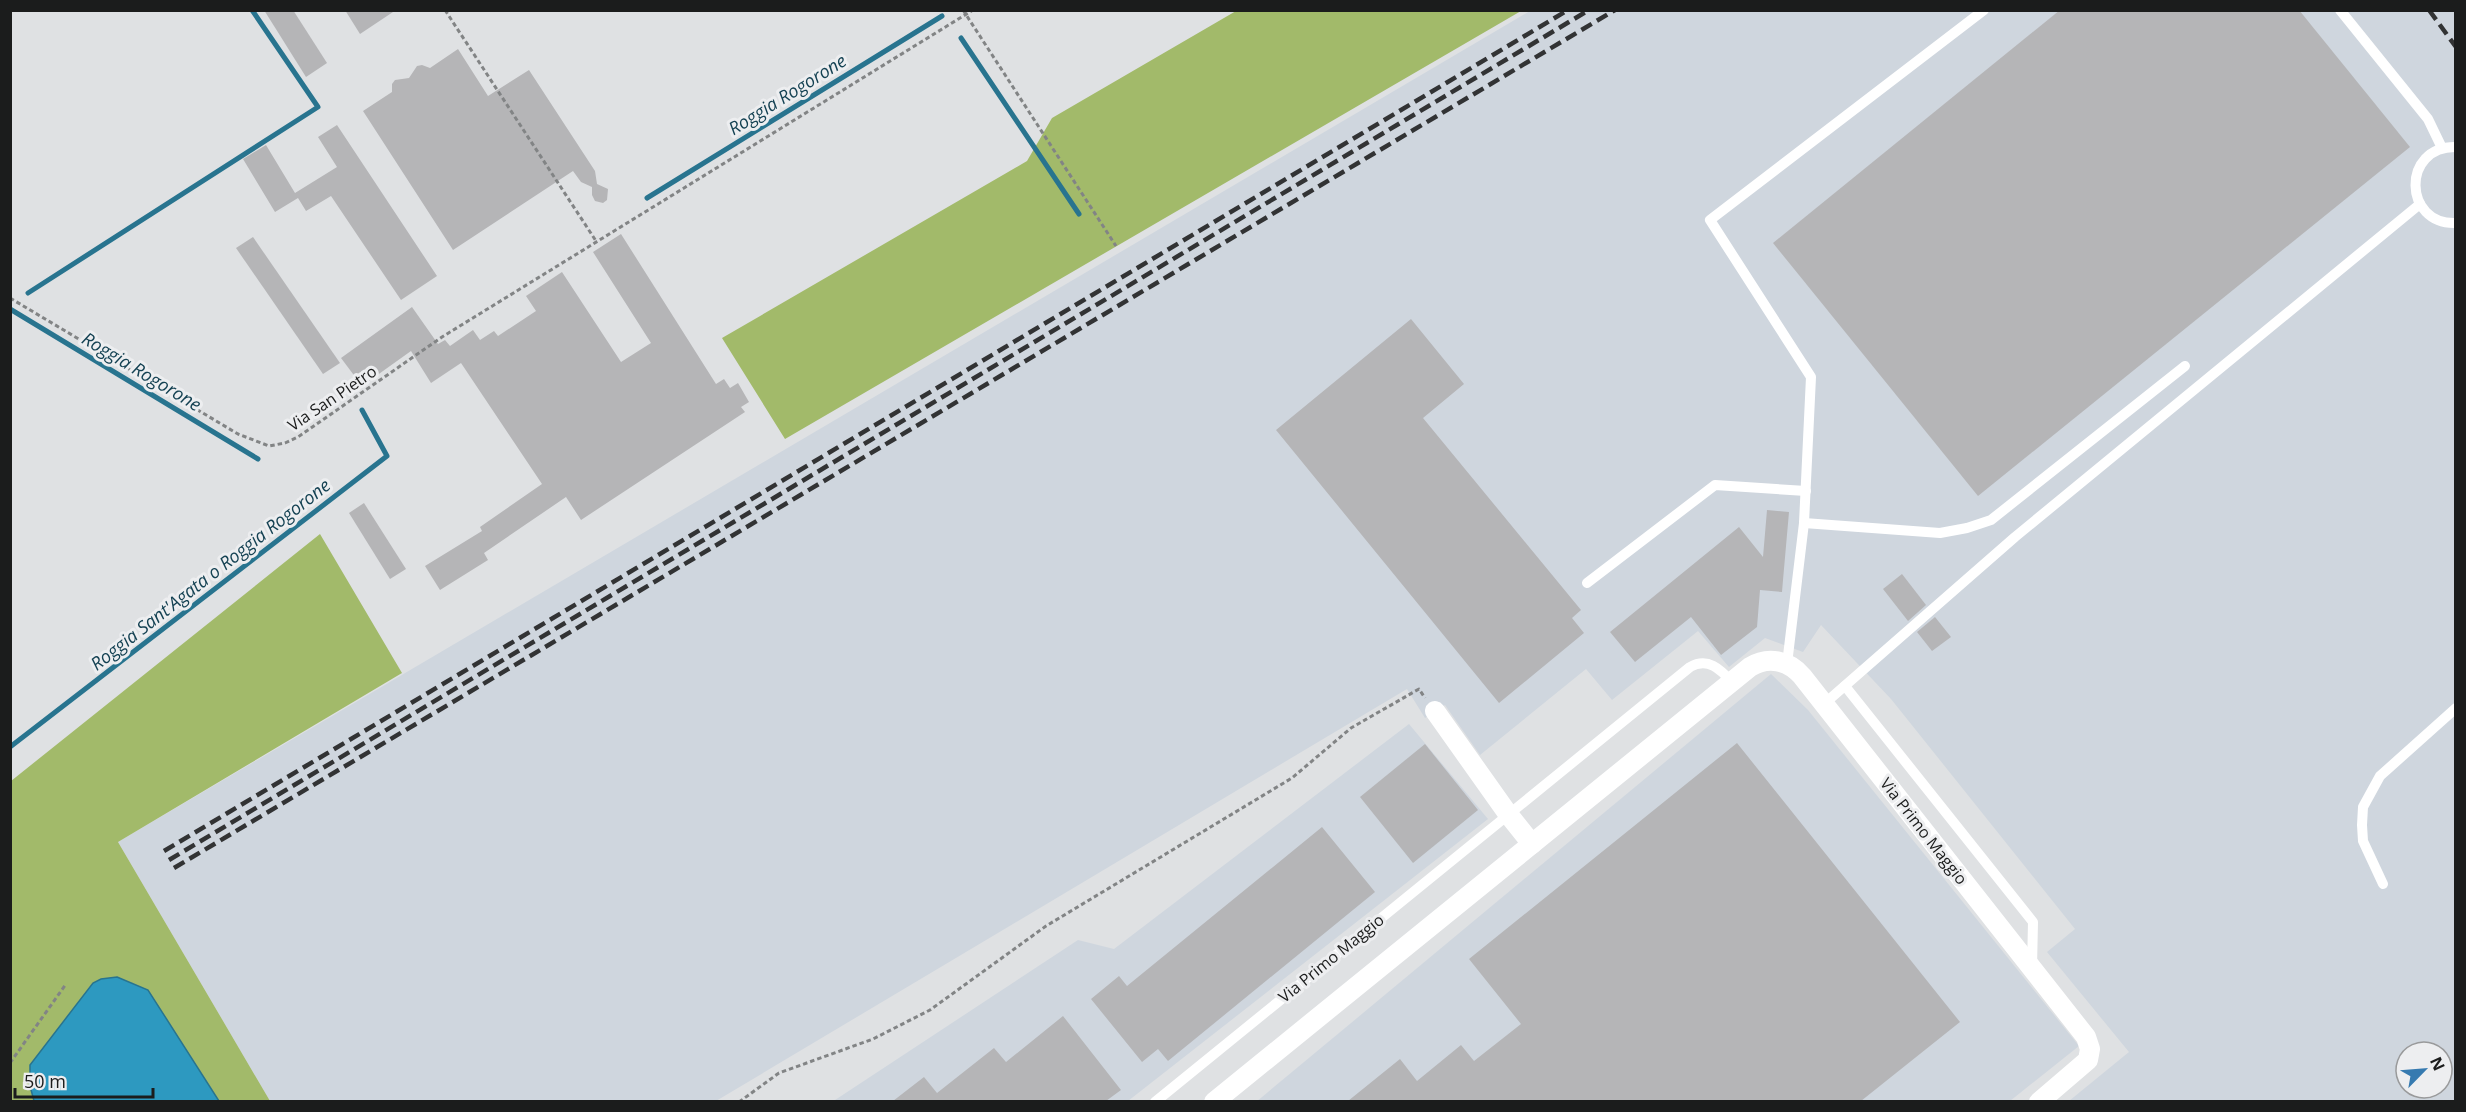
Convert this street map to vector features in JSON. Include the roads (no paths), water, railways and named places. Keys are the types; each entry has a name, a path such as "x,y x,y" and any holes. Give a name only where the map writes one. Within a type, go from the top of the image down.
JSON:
{"street":[{"path":"1214,1101 1758,662 1771,660 1787,664"},
{"name":"Via Primo Maggio","path":"1787,664 1797,670 2086,1037 2090,1054 2081,1067 2039,1101"},
{"path":"1435,711 1532,844"}],"lane":[{"path":"1787,664 1804,523 1811,377 1710,220 1984,10"},
{"path":"2340,10 2428,119 2442,148"},
{"path":"2456,147 2442,148 2425,158 2419,166 2415,185 2420,204 2434,218 2442,222 2456,223"},
{"path":"1824,704 2015,537 2420,204"},
{"path":"1804,523 1940,533 1967,528 1991,520 2186,366"},
{"path":"1587,583 1715,485 1806,492"},
{"name":"Via Primo Maggio","path":"1155,1101 1694,665 1702,663 1712,665 1732,682"},
{"path":"1845,686 2033,922 2032,970"},
{"path":"2383,884 2363,841 2361,825 2364,807 2380,776 2456,708"}],"water":[{"path":"117,977 148,990 219,1101 34,1101 30,1086 30,1065 93,983 101,979"}],"waterway":[{"path":"28,293 318,107 252,10"},
{"name":"Roggia Rogorone","path":"647,198 942,16"},
{"path":"961,38 1079,214"},
{"name":"Roggia Rogorone","path":"10,309 258,459"},
{"name":"Roggia Sant'Agata o Roggia Rogorone","path":"10,747 387,456 362,410"}],"railway":[{"path":"164,851 1568,10"},
{"path":"169,860 1589,10"},
{"path":"174,868 1615,10"},
{"path":"2429,10 2456,47"}]}
